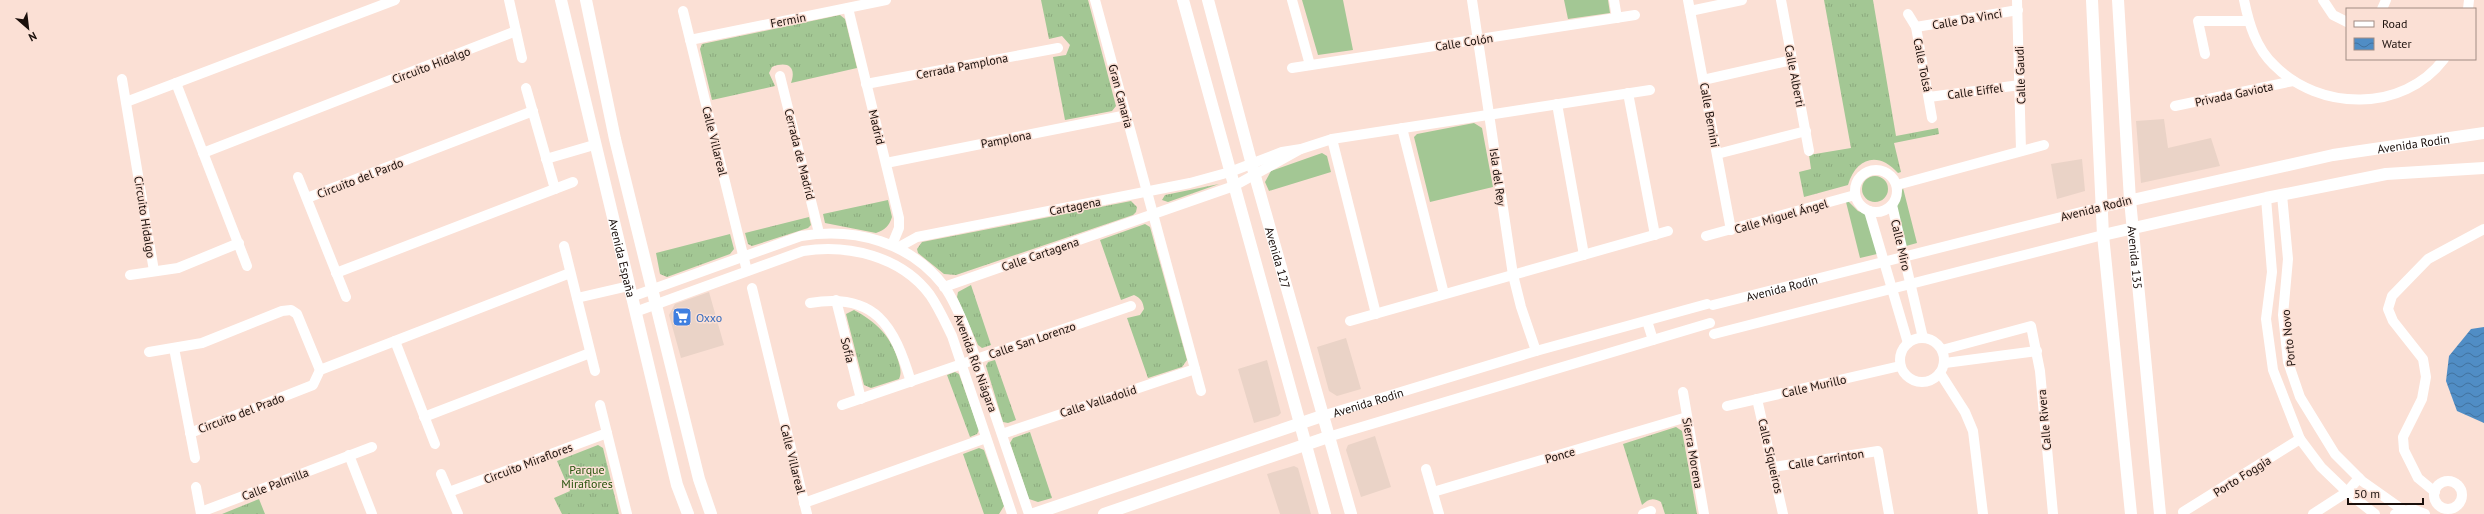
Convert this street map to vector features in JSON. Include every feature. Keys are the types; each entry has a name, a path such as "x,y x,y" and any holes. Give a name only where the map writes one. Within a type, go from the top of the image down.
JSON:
{"main road":[{"name":"Avenida España","path":"561,0 594,145 677,484 688,514"},
{"name":"Avenida España","path":"586,0 616,139 652,289 699,479 711,514"},
{"name":"Avenida 127","path":"1183,0 1304,446 1324,514"},
{"name":"Avenida 127","path":"1208,0 1253,170 1351,514"},
{"path":"2092,0 2103,235 2131,514"},
{"name":"Avenida 135","path":"2118,0 2130,200 2160,514"},
{"name":"Avenida Rodin","path":"2101,207 2333,155 2484,133"},
{"path":"2103,235 2266,198 2386,174 2484,168"},
{"name":"Avenida Rodin","path":"1034,514 1322,416"},
{"name":"Avenida Rodin","path":"1104,514 1328,437"}],"street":[{"path":"126,102 395,0"},
{"path":"509,0 522,58"},
{"name":"Fermin","path":"690,40 886,0"},
{"name":"Gran Canaria","path":"1095,0 1153,215"},
{"path":"1292,0 1310,65"},
{"name":"Isla del Rey","path":"1472,0 1513,275 1521,307 1536,351"},
{"path":"1614,0 1617,18"},
{"name":"Calle Bernini","path":"1688,0 1731,230"},
{"path":"1690,11 1742,0"},
{"name":"Calle Alberti","path":"1780,0 1809,151"},
{"path":"2244,0 2248,21 2262,49 2273,65 2293,81 2329,96 2352,101 2383,98 2413,86 2438,67 2443,60"},
{"path":"2323,0 2333,15 2346,22"},
{"name":"Calle Da Vinci","path":"1916,27 2018,5"},
{"name":"Calle Gaudi","path":"2018,5 2022,150"},
{"name":"Madrid","path":"848,8 899,218 896,246"},
{"name":"Calle Villareal","path":"683,11 747,271"},
{"name":"Calle Tolsá","path":"1908,14 1916,27 1932,118"},
{"name":"Calle Colón","path":"1292,68 1635,15"},
{"path":"2205,54 2198,21 2248,21"},
{"name":"Circuito Hidalgo","path":"204,153 516,31"},
{"name":"Cerrada Pamplona","path":"866,84 1058,48"},
{"path":"1703,80 1792,60"},
{"name":"Cerrada de Madrid","path":"780,76 819,233"},
{"name":"Circuito Hidalgo","path":"122,79 154,272 178,268 239,243"},
{"name":"Privada Gaviota","path":"2175,106 2293,81"},
{"path":"176,83 247,266"},
{"name":"Calle Eiffel","path":"1929,97 2020,85"},
{"path":"526,88 555,189"},
{"path":"1201,391 1153,215 1234,186 1253,170 1300,149 1332,139 1650,90"},
{"path":"1628,93 1655,235"},
{"path":"1557,104 1584,255"},
{"name":"Circuito del Pardo","path":"346,297 307,198 533,110"},
{"name":"Pamplona","path":"886,163 1126,115"},
{"path":"1402,128 1444,294"},
{"path":"1717,154 1806,131"},
{"path":"1332,139 1376,314"},
{"path":"546,159 594,145"},
{"path":"1897,185 2044,145"},
{"name":"Cartagena","path":"896,246 917,237 1147,192 1230,172 1253,170"},
{"path":"1882,170 1894,178 1897,185 1896,199 1892,205 1877,212 1869,211 1862,207 1855,195 1857,181 1868,171 1882,170"},
{"path":"298,177 307,198"},
{"path":"336,274 573,182"},
{"name":"Calle Miguel Ángel","path":"1706,236 1855,195"},
{"name":"Porto Novo","path":"2282,195 2288,259 2283,315 2288,362 2300,397 2316,427 2335,454 2359,478 2399,512"},
{"name":"Porto Novo","path":"2266,198 2272,272 2266,319 2273,370 2300,439 2321,467 2347,492 2375,514"},
{"name":"Calle Miro","path":"1892,205 1923,338"},
{"name":"Avenida Rodin","path":"1322,416 1536,351 1647,320 2101,207"},
{"name":"Calle Miro","path":"1869,211 1908,343"},
{"name":"Calle Cartagena","path":"944,287 1153,215"},
{"path":"2435,492 2418,478 2404,450 2403,437 2422,399 2426,377 2423,359 2393,321 2388,309 2392,296 2428,259 2484,229"},
{"path":"1350,321 1668,231"},
{"name":"Avenida Río Niágara","path":"630,292 652,289 780,242 819,233 860,236 896,246 929,269 944,287 955,304 977,359 1028,514"},
{"path":"1714,334 2103,235"},
{"path":"564,246 595,371"},
{"name":"Avenida Río Niágara","path":"635,312 786,256 819,248 839,249 875,256 899,268 929,294 940,311 962,364 1012,514"},
{"path":"130,275 154,272"},
{"path":"149,352 202,344 282,311 291,310 297,314 320,370 570,272"},
{"name":"Calle Villareal","path":"752,288 807,514"},
{"path":"577,298 630,292"},
{"path":"810,303 836,300 861,306 889,328 903,353 911,382"},
{"name":"Sofía","path":"836,300 861,399"},
{"name":"Calle San Lorenzo","path":"842,406 1131,306"},
{"path":"1647,320 1653,340"},
{"name":"Avenida Rodin","path":"1328,437 1710,323"},
{"name":"Calle Rivera","path":"1942,350 2031,326 2037,351 2053,514"},
{"path":"1923,338 1936,342 1942,350 1944,363 1940,373 1930,381 1918,382 1907,377 1900,366 1900,354 1908,343 1923,338"},
{"path":"394,341 435,444"},
{"name":"Circuito del Prado","path":"174,348 190,433 313,385 320,370"},
{"path":"1944,363 2037,351"},
{"path":"424,417 590,353"},
{"name":"Calle Murillo","path":"1728,406 1757,398 1900,366"},
{"name":"Calle Valladolid","path":"1002,434 1195,369"},
{"path":"1940,373 1965,412 1973,431 1983,514"},
{"name":"Sierra Morena","path":"1682,392 1704,514"},
{"name":"Calle Siqueiros","path":"1757,398 1783,514"},
{"path":"600,405 627,514"},
{"name":"Ponce","path":"1433,492 1687,417"},
{"path":"190,433 195,458"},
{"name":"Circuito Miraflores","path":"449,492 607,433"},
{"path":"804,503 986,438"},
{"name":"Porto Foggia","path":"2183,512 2300,439"},
{"name":"Calle Palmilla","path":"196,487 201,513 372,447"},
{"name":"Calle Carrinton","path":"1773,467 1878,451 1889,514"},
{"path":"348,456 372,514"},
{"path":"1426,469 1439,514"},
{"path":"441,474 458,514"},
{"path":"2313,514 2347,492 2359,478"},
{"path":"2444,482 2457,484 2462,496 2459,511 2442,508 2435,501 2435,492 2444,482"},
{"path":"2399,512 2412,509 2425,514"}],"shaded area":[{"path":"2164,119 2168,148 2211,138 2220,166 2141,183 2136,121"},
{"path":"2082,159 2085,191 2057,199 2051,164"},
{"path":"709,292 724,345 681,358 669,315 675,304"},
{"path":"1346,338 1361,389 1337,396 1329,391 1317,347"},
{"path":"1267,360 1281,413 1278,416 1254,423 1238,369"},
{"path":"1375,436 1391,487 1361,497 1346,450 1348,445"},
{"path":"1294,466 1298,468 1311,514 1280,514 1267,474"}],"green space":[{"path":"1041,0 1088,0 1116,106 1112,111 1065,120 1053,57 1066,55 1070,45 1062,36 1049,39"},
{"path":"1302,0 1343,0 1353,50 1318,55"},
{"path":"1564,0 1608,0 1610,13 1568,19"},
{"path":"1824,0 1873,0 1896,136 1938,128 1939,134 1894,143 1901,172 1898,173 1891,166 1883,162 1869,160 1862,163 1857,168 1848,185 1804,197 1799,172 1811,169 1809,155 1851,148"},
{"path":"840,15 845,19 857,68 791,83 793,77 792,69 786,65 777,65 772,67 769,73 775,86 712,100 700,49 702,44"},
{"path":"1474,123 1482,128 1493,187 1430,202 1414,137 1417,134"},
{"path":"1322,153 1327,156 1331,172 1269,191 1265,182 1271,171"},
{"path":"1875,176 1884,180 1888,189 1884,198 1875,202 1866,198 1862,189 1866,180"},
{"path":"1219,184 1168,202 1162,200 1165,195"},
{"path":"1903,188 1917,243 1906,246 1895,207"},
{"path":"888,200 892,217 890,223 876,233 825,223 823,214"},
{"path":"1131,201 1137,207 1136,212 1133,215 956,275 944,274 918,253 917,249 922,242"},
{"path":"1848,201 1858,211 1866,214 1877,254 1860,258 1846,202"},
{"path":"809,217 811,225 808,228 752,246 748,244 745,233"},
{"path":"1145,224 1150,227 1187,360 1182,367 1148,378 1127,318 1140,315 1144,309 1143,304 1140,299 1134,295 1121,300 1100,240"},
{"path":"730,234 734,249 730,254 667,277 660,274 656,253"},
{"path":"971,285 991,345 982,348 978,345 957,297 958,292"},
{"path":"854,310 876,325 887,337 895,351 899,363 901,372 899,379 871,388 864,385 846,314"},
{"path":"995,360 1016,420 1008,423 1003,422 986,366 988,362"},
{"path":"955,372 959,374 979,430 977,434 970,437 947,375"},
{"path":"1676,427 1682,431 1697,514 1665,514 1661,502 1653,499 1646,501 1642,505 1623,444"},
{"path":"1030,432 1052,498 1038,502 1029,499 1010,443 1013,438"},
{"name":"Parque Miraflores","path":"598,445 603,448 619,514 562,514 554,498 570,491 557,461"},
{"path":"979,448 984,450 1004,506 999,514 984,514 963,454"},
{"path":"259,499 265,514 222,514"}],"water":[{"path":"2484,327 2484,423 2457,411 2446,381 2449,356 2471,329"}],"place":[{"name":"Oxxo","path":"682,317"}]}
